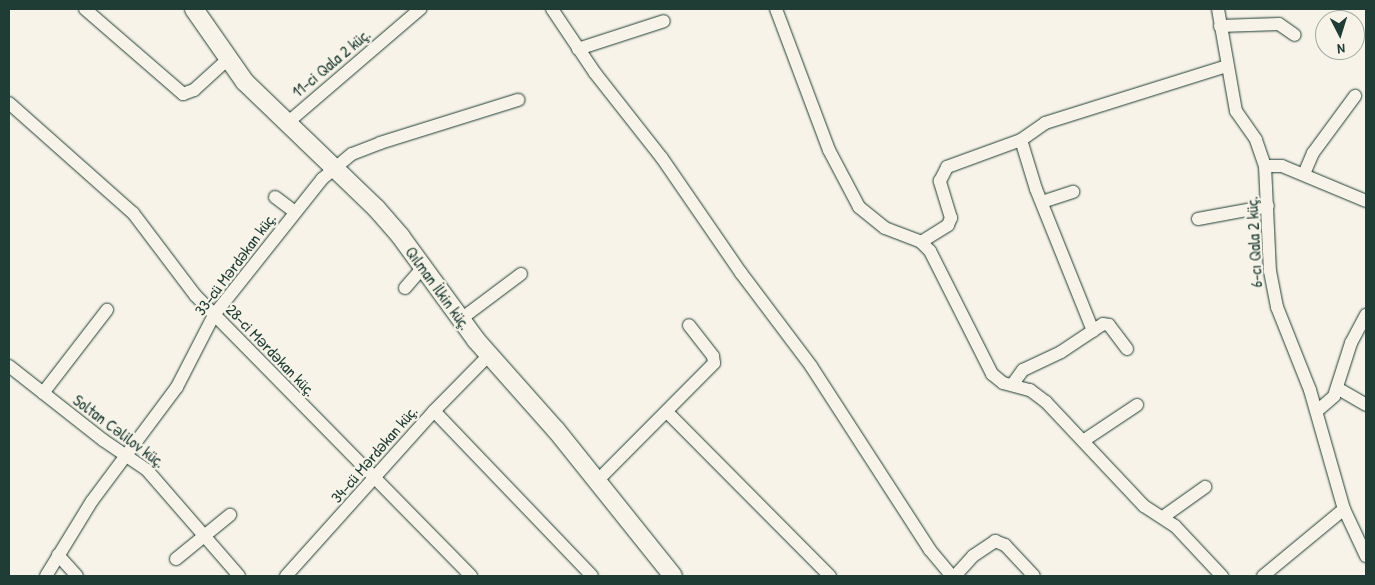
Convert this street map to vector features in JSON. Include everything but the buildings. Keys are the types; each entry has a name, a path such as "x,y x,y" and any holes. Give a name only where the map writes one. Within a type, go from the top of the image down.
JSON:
{"street":[{"path":"85,9 183,94 194,90 229,58"},
{"name":"Qılman İlkin küç.","path":"194,9 245,82 386,220 489,356 597,481 673,576"},
{"name":"11-ci Qala 2 küç.","path":"286,124 420,9"},
{"path":"552,9 578,50 662,158 741,273 811,366 930,550 953,576 973,556 995,541 1005,545 1034,576"},
{"path":"776,9 829,150 853,199 864,214 885,228 921,242 934,257 992,374 1012,385 1030,390 1046,402 1144,506 1163,517 1183,533 1222,576"},
{"name":"6-cı Qala 2 küç.","path":"1218,9 1226,66 1236,111 1260,147 1265,166 1270,271 1276,307 1317,411 1344,509 1366,556"},
{"path":"578,50 664,21"},
{"path":"1220,26 1279,24 1295,36"},
{"path":"921,242 948,225 951,218 940,181 942,171 1021,140 1044,123 1207,70 1226,66"},
{"path":"1304,174 1314,153 1355,96"},
{"name":"33-cü Mərdəkan küç.","path":"46,576 58,554 126,454 177,387 214,315 294,212 333,168 352,154 380,143 518,100"},
{"name":"28-ci Mərdəkan küç.","path":"9,103 134,213 195,295 471,576"},
{"path":"1021,140 1042,202 1094,331"},
{"path":"1265,166 1282,166 1366,201"},
{"path":"1042,202 1074,192"},
{"path":"275,197 294,212"},
{"path":"1198,219 1268,206"},
{"path":"405,288 423,267"},
{"path":"461,319 521,274"},
{"path":"43,393 107,310"},
{"path":"1317,411 1329,402 1337,388 1351,343 1366,316"},
{"path":"1012,385 1023,370 1094,331 1102,324 1109,325 1127,349"},
{"path":"597,481 668,413 714,363 713,356 690,325"},
{"name":"34-cü Mərdəkan küç.","path":"286,576 434,411 489,356"},
{"name":"Soltan Cəlilov küç.","path":"9,366 147,470 172,495 240,576"},
{"path":"1337,388 1366,406"},
{"path":"1083,441 1136,405"},
{"path":"434,411 592,576"},
{"path":"668,413 830,576"},
{"path":"1163,517 1205,487"},
{"path":"1263,576 1344,509"},
{"path":"176,559 230,515"},
{"path":"58,554 77,576"}]}
